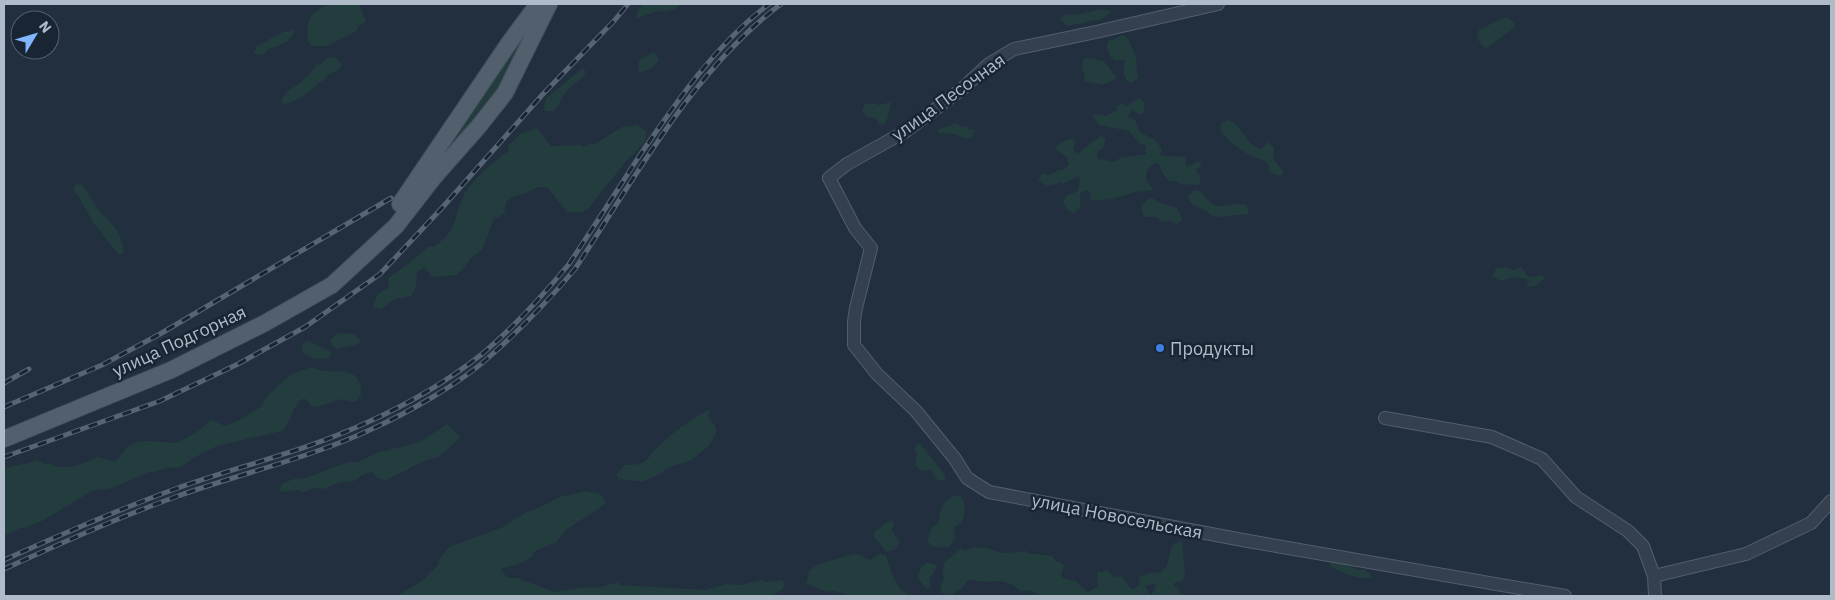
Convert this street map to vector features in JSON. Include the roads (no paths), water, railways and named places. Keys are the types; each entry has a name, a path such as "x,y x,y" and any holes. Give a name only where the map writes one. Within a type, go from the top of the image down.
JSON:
{"main road":[{"name":"улица Подгорная","path":"360,260 441,145 509,43 538,4"},
{"name":"улица Подгорная","path":"4,439 170,370 256,327 332,285 396,226 434,177 505,93 549,4"}],"street":[{"name":"улица Песочная","path":"855,228 829,178 847,164 906,132 962,90 989,64 1014,49 1218,4"},
{"name":"улица Новосельская","path":"855,228 871,248 856,308 854,346 878,374 916,411 955,459 967,478 989,492 1248,541 1565,596"},
{"path":"1384,418 1492,437 1542,459 1576,497 1628,532 1642,546 1654,576 1655,596"},
{"path":"1654,576 1746,554 1811,523 1831,501"}],"railway":[{"path":"4,457 160,401 238,364 305,327 380,274 441,209 543,94 628,4"},
{"path":"4,560 153,497 297,450 345,432 412,400 469,364 516,322 569,264 640,155 698,74 732,37 769,4"},
{"path":"4,569 156,504 300,457 348,439 401,415 463,378 488,358 522,326 575,269 643,163 693,93 720,60 749,31 781,4"},
{"path":"4,407 102,365 160,334 391,198"},
{"path":"4,383 29,369"}],"place":[{"name":"Продукты","path":"1160,348"}]}
